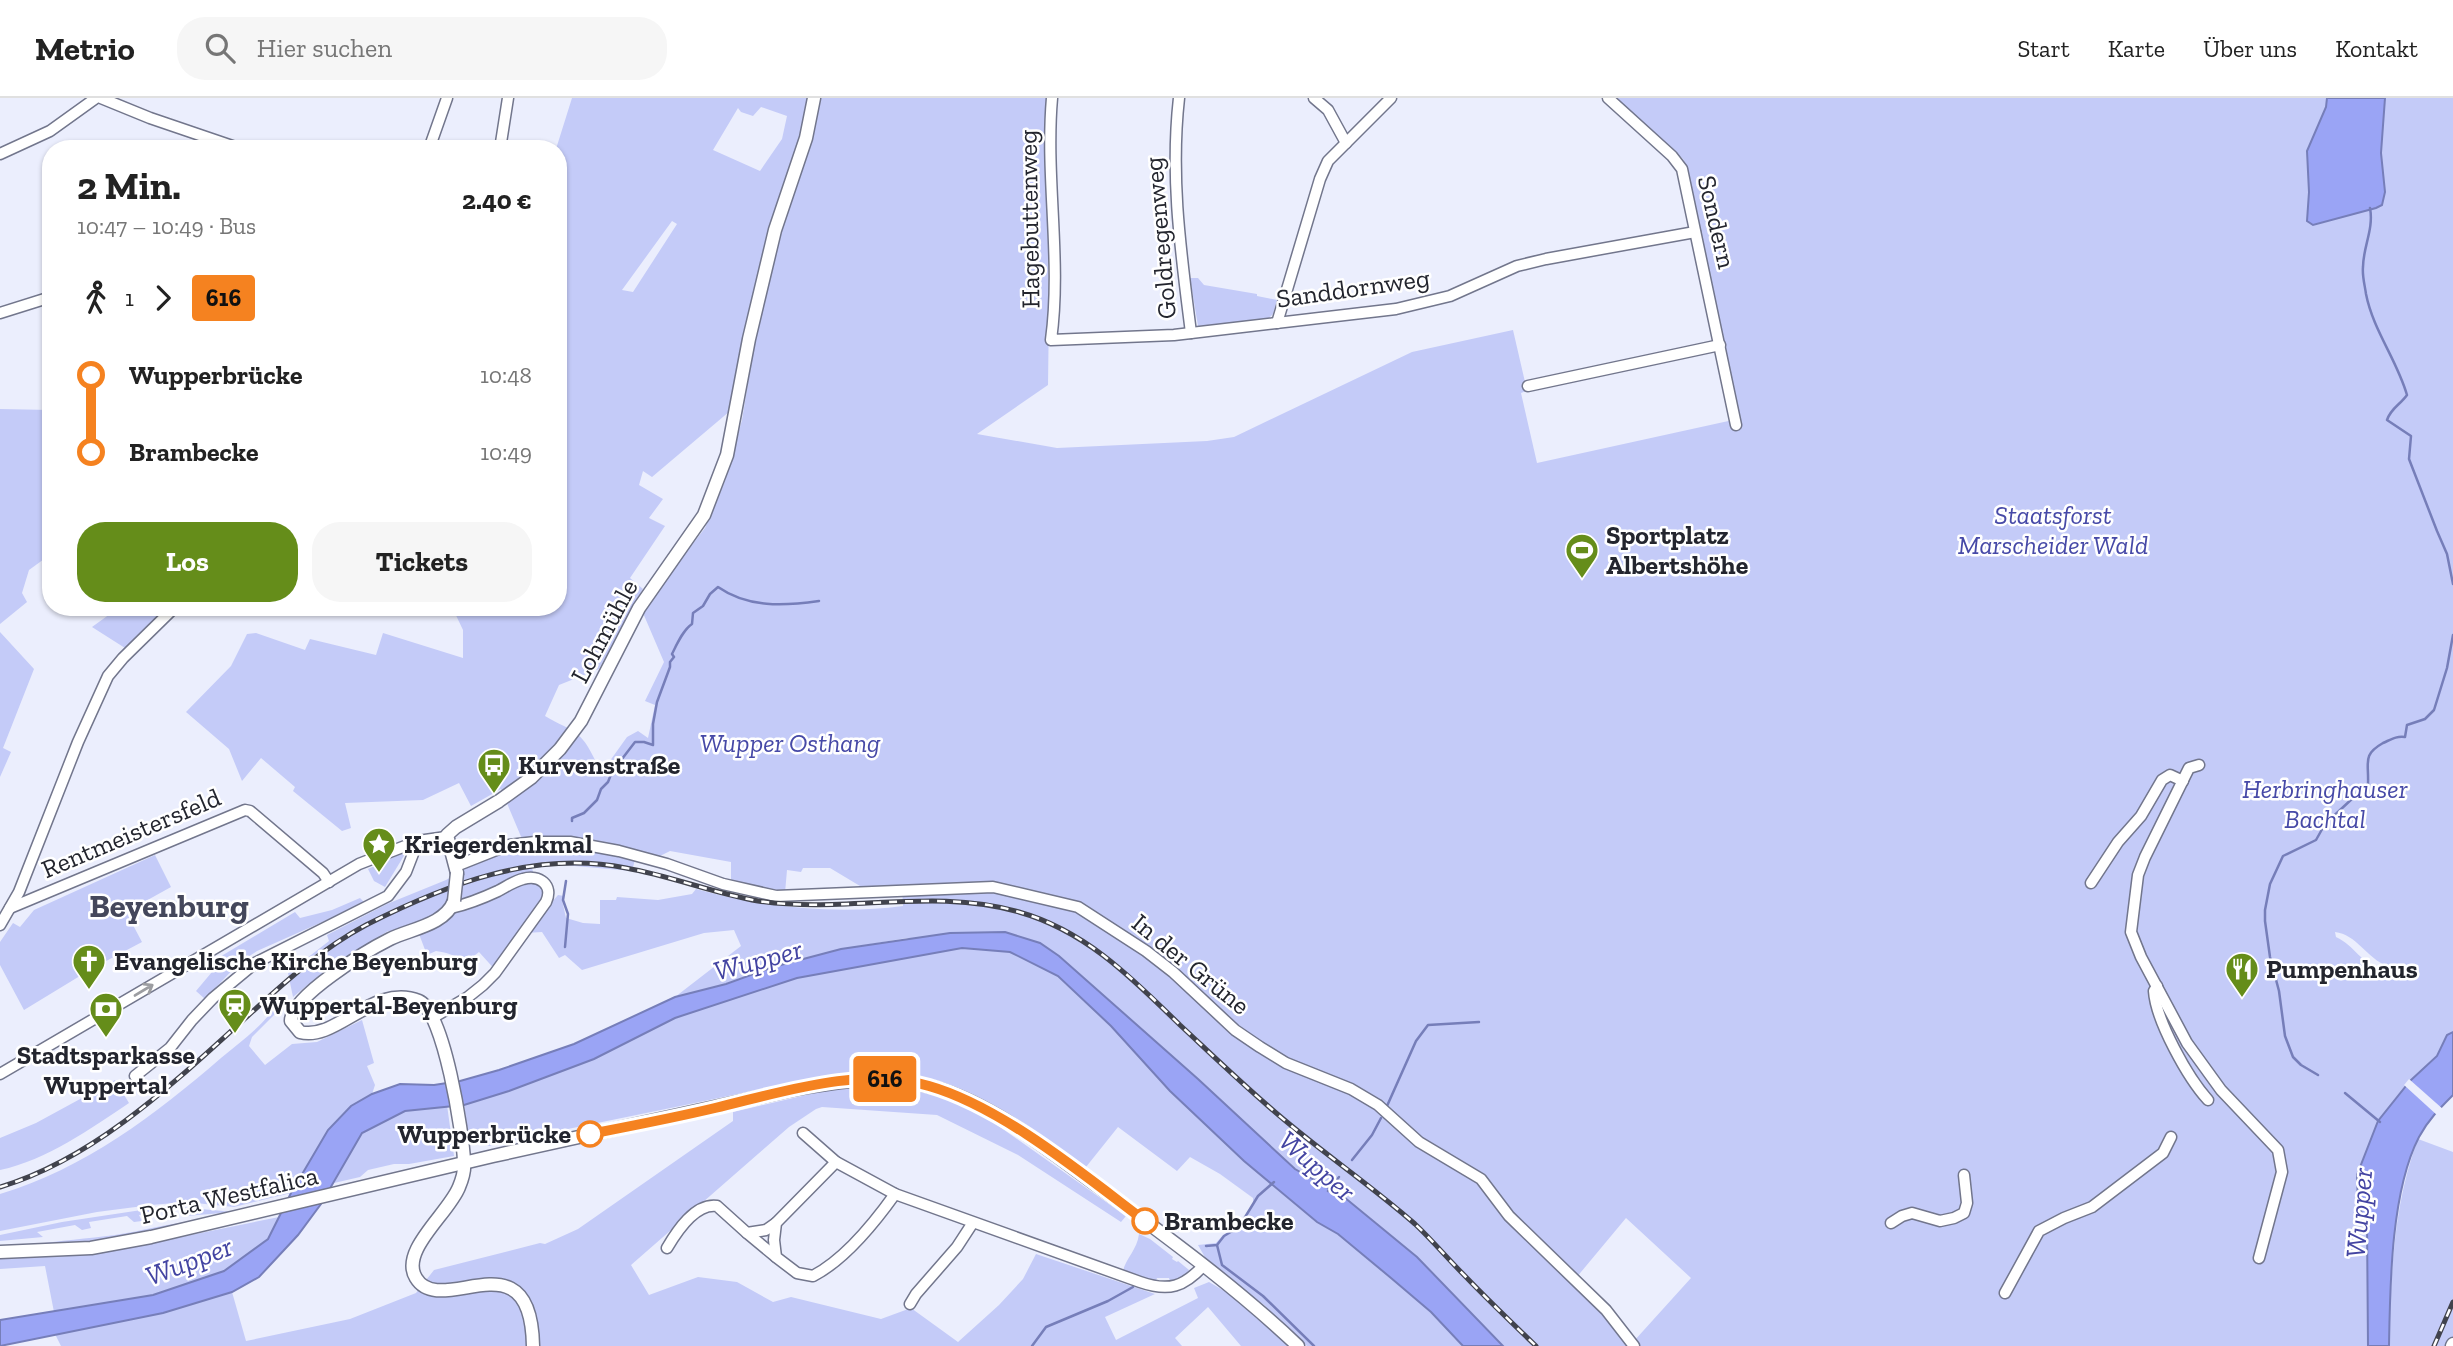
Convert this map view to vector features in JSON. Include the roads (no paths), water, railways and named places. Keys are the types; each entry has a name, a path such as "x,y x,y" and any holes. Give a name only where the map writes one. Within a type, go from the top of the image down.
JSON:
{"main road":[{"name":"Lohmühle","path":"446,838 456,827 499,801 560,749 581,720 639,608 704,514 727,455 749,339 775,230 806,138 814,98"},
{"path":"446,838 456,870 452,904 437,920 381,944 330,978 297,1005 291,1018 300,1032 314,1033 373,1004 398,999 422,1002 434,1017 446,1055 465,1163 460,1186 452,1201 415,1251 412,1266 415,1276 422,1285 430,1288 495,1284 511,1289 521,1297 527,1307 533,1346"},
{"name":"Porta Westfalica","path":"0,1252 91,1248 151,1237 465,1163 835,1082 875,1079 906,1081 951,1093 1020,1131 1203,1265 1298,1346"}],"street":[{"path":"0,154 50,131 99,98 215,140"},
{"path":"432,140 447,98"},
{"path":"501,140 508,98"},
{"name":"Hagebuttenweg","path":"1051,340 1055,252 1049,130 1052,98"},
{"name":"Goldregenweg","path":"1179,98 1174,182 1191,332"},
{"path":"1314,98 1328,110 1346,143"},
{"path":"1277,323 1320,179 1328,161 1391,98"},
{"name":"Sondern","path":"1608,98 1682,169 1737,425"},
{"name":"Sanddornweg","path":"1051,340 1191,332 1424,304 1450,296 1517,267 1546,259 1695,232"},
{"path":"0,313 42,300"},
{"path":"1528,386 1720,345"},
{"path":"0,925 10,908 108,676 166,616"},
{"path":"2199,765 2189,768 2145,857 2138,875 2131,932 2141,957 2188,1043 2221,1090 2278,1150 2282,1172 2259,1258"},
{"path":"2091,883 2118,842 2141,816 2162,780 2169,775 2183,781"},
{"name":"Rentmeistersfeld","path":"10,908 244,810 250,811 323,873 329,882"},
{"path":"0,1073 359,864 418,841 446,838"},
{"path":"135,1076 170,1048 213,998 255,963 388,896 406,872 418,841"},
{"name":"In der Grüne","path":"456,870 509,845 570,842 619,851 667,864 723,884 776,896 993,887 1078,907 1164,965 1235,1030 1260,1047 1286,1063 1351,1089 1378,1105 1419,1142 1481,1179 1509,1216 1606,1310 1634,1346"},
{"path":"434,1017 468,997 495,973 546,902 550,892 541,881 524,878 468,904 452,904"},
{"path":"2157,986 2154,997 2164,1024 2194,1085 2208,1100"},
{"path":"803,1133 836,1162 895,1194 972,1224 1140,1282 1162,1288 1182,1284 1192,1278 1203,1265"},
{"path":"2005,1293 2039,1231 2063,1218 2092,1208 2163,1153 2171,1137"},
{"path":"747,1233 757,1233 776,1223 836,1162"},
{"path":"1891,1223 1912,1213 1940,1221 1964,1213 1967,1203 1964,1174"},
{"path":"667,1248 677,1231 699,1210 710,1205 717,1206 797,1273 813,1276 834,1262 882,1213 895,1194"},
{"path":"776,1223 776,1257"},
{"path":"911,1304 972,1224"}],"water":[{"path":"2327,98 2385,98 2381,153 2385,192 2382,205 2376,208 2313,225 2307,221 2307,151 2326,107"},
{"path":"1005,932 1040,943 1059,956 1295,1169 1344,1197 1417,1257 1503,1346 1463,1346 1431,1312 1391,1278 1338,1234 1317,1222 1244,1161 1170,1091 1111,1026 1058,976 1010,952 962,948 797,978 675,1018 594,1059 509,1091 464,1105 405,1111 362,1133 321,1204 298,1235 259,1277 232,1292 163,1313 0,1346 0,1320 153,1295 224,1271 268,1239 328,1130 351,1106 372,1094 400,1084 434,1085 499,1070 574,1044 675,997 841,949 950,933"},
{"path":"2453,1032 2453,1095 2430,1120 2419,1137 2410,1159 2397,1211 2389,1346 2368,1346 2367,1223 2358,1205 2357,1175 2378,1121 2410,1081 2437,1056 2447,1035"}],"waterway":[{"path":"2370,208 2371,223 2363,270 2366,294 2374,320 2407,395 2387,420 2411,436 2409,459 2447,554 2453,584"},
{"path":"572,821 572,818 584,813 597,800 612,772 635,742 653,745 657,702 674,657 672,654 683,633 692,624 693,613 703,606 710,594 718,587 742,599 767,604 819,601"},
{"path":"2318,1075 2293,1057 2285,1036 2265,921 2270,884 2283,856 2316,840 2325,824 2368,784 2368,760 2372,751 2392,739 2405,737 2407,725 2425,719 2434,710 2447,668 2453,635"},
{"path":"565,947 568,914 563,900 566,881"},
{"path":"1387,1106 1416,1041 1428,1025 1479,1022"},
{"path":"2345,1093 2380,1122"},
{"name":"Wupper","path":"1352,1160 1372,1135 1381,1118"},
{"name":"Wupper","path":"1328,1191 1339,1177"},
{"path":"1206,1246 1217,1245 1224,1236 1239,1227 1258,1196 1274,1182"},
{"path":"1217,1245 1222,1265 1263,1296 1314,1346"},
{"path":"1032,1346 1046,1327 1108,1301 1133,1287"}],"railway":[{"path":"0,1187 36,1174 103,1137 195,1064 306,965 366,925 428,896 492,874 525,867 592,864 643,871 758,901 824,905 922,901 987,905 1019,912 1066,931 1107,958 1267,1105 1415,1224 1536,1346"},
{"path":"2434,1346 2453,1302"}],"place":[{"name":"Sportplatz Albertshöhe","path":"1582,580"},
{"name":"Kurvenstraße","path":"494,795"},
{"name":"Kriegerdenkmal","path":"379,874"},
{"name":"Evangelische Kirche Beyenburg","path":"89,991"},
{"name":"Pumpenhaus","path":"2242,999"},
{"name":"Wuppertal-Beyenburg","path":"235,1035"},
{"name":"Stadtsparkasse Wuppertal","path":"106,1039"},
{"name":"Wupperbrücke","path":"590,1134"},
{"name":"Brambecke","path":"1145,1221"}],"district":[{"name":"Beyenburg","path":"169,905"}],"park label":[{"name":"Staatsforst Marscheider Wald","path":"2053,530"},
{"name":"Wupper Osthang","path":"790,743"},
{"name":"Herbringhauser Bachtal","path":"2325,804"}]}
